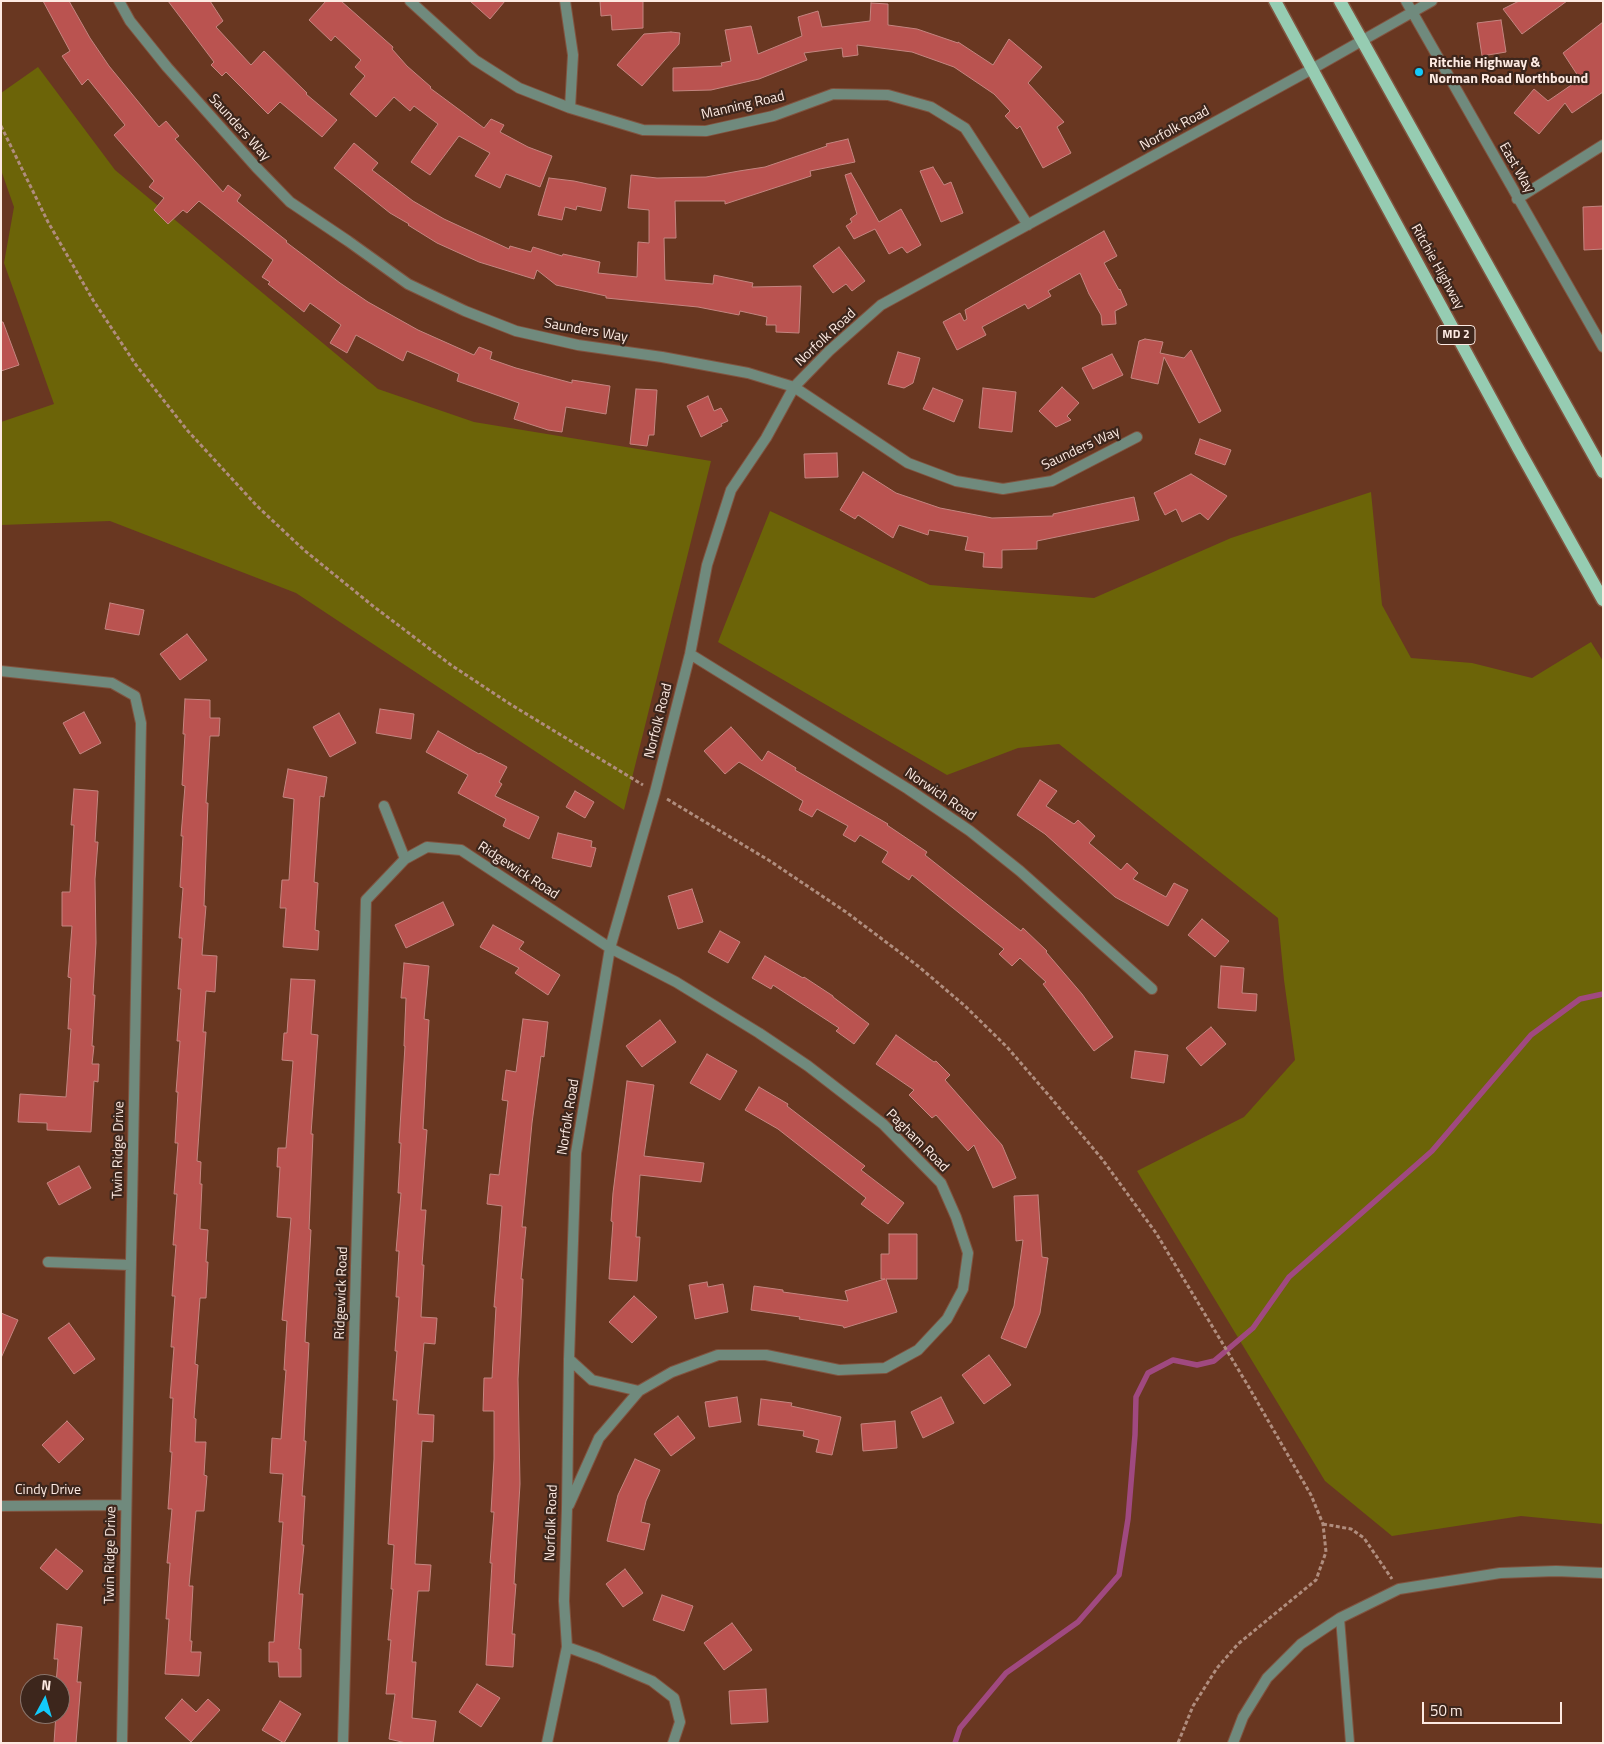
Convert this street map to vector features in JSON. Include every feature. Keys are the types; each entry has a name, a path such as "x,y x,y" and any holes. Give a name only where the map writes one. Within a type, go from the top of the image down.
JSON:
{"main road":[{"name":"Ritchie Highway","path":"1275,1 1513,439 1603,600"},
{"path":"1340,1 1603,472"}],"street":[{"name":"Saunders Way","path":"118,1 130,21 167,67 256,167 290,202 408,284 465,311 516,331 578,345 662,357 748,374 794,386 908,463 956,481 1003,489 1052,481 1137,437"},
{"name":"Manning Road","path":"410,1 475,60 519,88 570,108 643,130 706,131 773,116 833,94 888,95 931,107 966,128 1028,225"},
{"path":"565,1 573,55 570,108"},
{"name":"East Way","path":"1406,1 1603,347"},
{"name":"Norfolk Road","path":"547,1743 567,1647 564,1601 576,1153 610,948 655,792 690,654 707,565 732,490 766,438 794,386 829,350 881,305 1312,69 1432,1"},
{"path":"1518,199 1603,145"},
{"name":"Norwich Road","path":"690,654 908,789 970,831 1020,871 1152,989"},
{"name":"Twin Ridge Drive","path":"1,671 112,683 135,696 141,723 122,1743"},
{"path":"384,806 404,860"},
{"name":"Ridgewick Road","path":"344,1743 366,900 404,860 427,848 461,850 610,948 676,982"},
{"name":"Pagham Road","path":"567,1508 599,1438 640,1390 672,1372 718,1355 766,1355 839,1370 885,1368 918,1350 947,1318 963,1289 968,1253 941,1183 883,1124 808,1066 676,982"},
{"path":"48,1262 130,1265"},
{"path":"569,1359 592,1380 640,1390"},
{"name":"Cindy Drive","path":"1,1506 125,1505"},
{"path":"1235,1742 1243,1718 1267,1678 1301,1644 1340,1618 1400,1589 1500,1573 1556,1571 1603,1573"},
{"path":"567,1647 652,1681 674,1698 680,1722 673,1743"}],"lane":[{"path":"1340,1618 1350,1743"}],"path":[{"path":"1,126 48,222 92,300 136,365 187,430 257,506 304,550 373,606 451,664 510,704 770,861 846,912 918,966 965,1006 1013,1054 1102,1159 1156,1233 1312,1495 1323,1524 1326,1552 1316,1580 1238,1644 1217,1668 1193,1706 1178,1743"},
{"path":"1323,1524 1351,1529 1364,1538 1400,1589"}],"shaded area":[{"path":"38,67 115,170 378,389 474,422 711,461 624,810 296,593 110,521 1,525 1,422 54,404 4,263 14,207 1,170 1,93"},
{"path":"1371,492 1382,605 1411,658 1472,663 1532,678 1591,642 1603,661 1603,1524 1521,1516 1392,1536 1325,1481 1137,1171 1244,1117 1295,1060 1278,918 1059,744 1018,748 947,775 718,642 770,511 930,585 1094,598 1231,538"}],"building":[{"path":"43,1 69,1 90,38 109,66 159,127 166,121 179,136 175,139 223,192 228,185 241,195 237,201 286,242 340,283 368,302 418,330 474,355 479,347 492,352 490,359 516,368 572,383 572,380 610,386 606,414 566,407 562,432 548,430 514,419 519,403 457,381 459,374 407,351 403,361 356,335 347,353 330,343 341,325 310,303 304,312 268,284 270,282 262,277 273,260 199,201 187,213 183,210 168,224 154,210 164,198 149,187 154,181 114,135 125,125 88,79 82,85 62,56 70,51"},
{"path":"168,1 210,1 223,21 216,27 251,65 264,51 306,94 337,120 322,137 280,102 268,114 226,72 222,76 211,65 214,62"},
{"path":"326,1 341,1 393,47 392,49 407,66 430,88 484,128 491,119 504,125 500,132 528,147 552,156 540,187 506,174 500,188 475,176 490,153 459,136 430,175 411,162 438,124 414,106 410,111 394,97 376,117 350,94 365,76 355,67 361,60 335,36 331,41 309,20"},
{"path":"470,1 505,1 490,19"},
{"path":"600,1 643,1 643,28 612,30 611,15 601,16"},
{"path":"1519,1 1567,1 1522,34 1503,9"},
{"path":"871,3 888,4 888,25 917,29 958,42 993,65 1009,39 1042,67 1028,83 1064,122 1057,127 1071,153 1043,168 1020,126 1017,129 1005,116 1010,111 994,94 954,67 912,52 857,45 858,55 843,57 842,48 804,53 807,60 759,79 711,90 673,91 673,68 722,66 721,63 731,61 725,30 751,26 758,54 802,36 798,17 818,11 822,27 870,21"},
{"path":"1501,20 1506,52 1482,56 1477,23"},
{"path":"1603,22 1603,92 1572,113 1565,103 1539,134 1514,113 1534,89 1548,101 1580,79 1563,53"},
{"path":"680,33 679,44 642,86 617,65 644,34"},
{"path":"848,139 855,162 810,171 811,176 725,204 725,201 675,201 676,238 664,238 665,280 713,284 714,275 753,283 752,287 801,286 799,333 776,332 776,325 766,325 767,317 740,311 739,315 698,307 606,298 606,296 556,285 537,270 534,279 479,262 437,243 408,225 334,168 354,143 378,163 372,170 413,201 444,219 509,249 510,246 531,252 533,247 562,256 563,254 600,262 598,273 637,277 638,242 649,243 649,210 628,208 631,175 657,178 706,177 765,167 827,146 826,144"},
{"path":"933,167 944,185 951,182 963,213 941,222 920,171"},
{"path":"851,173 879,222 901,209 921,245 907,253 902,247 889,254 875,229 854,239 846,226 852,222 850,219 857,214 845,175"},
{"path":"549,178 606,188 601,211 577,206 576,210 565,207 562,220 538,215"},
{"path":"1603,206 1603,249 1584,250 1583,207"},
{"path":"1104,231 1117,256 1104,263 1120,289 1127,305 1115,311 1116,324 1102,325 1101,315 1080,273 1048,291 1051,296 1028,309 1025,304 982,327 986,335 957,350 943,322 960,313 964,321 967,319 965,310"},
{"path":"839,247 865,281 852,291 846,284 833,293 813,266"},
{"path":"1,322 3,322 19,365 1,371"},
{"path":"1145,339 1163,342 1160,353 1184,358 1191,350 1221,411 1199,423 1164,357 1158,384 1131,378 1139,341"},
{"path":"898,352 920,358 913,383 904,388 888,384"},
{"path":"1112,354 1123,375 1093,389 1082,368"},
{"path":"1062,387 1079,403 1067,416 1071,420 1056,427 1039,411"},
{"path":"933,388 963,400 954,422 923,409"},
{"path":"983,388 1016,392 1012,432 979,428"},
{"path":"636,389 657,390 654,435 649,435 647,446 630,444"},
{"path":"708,396 714,411 721,408 728,421 701,437 687,406"},
{"path":"1200,439 1231,450 1225,465 1195,454"},
{"path":"837,453 838,477 805,478 804,454"},
{"path":"863,472 896,493 940,508 992,518 1053,516 1053,514 1134,497 1139,520 1037,541 1037,549 1002,550 1002,568 983,567 984,553 965,550 968,537 929,530 928,535 899,525 893,538 858,515 855,519 840,510"},
{"path":"1191,474 1227,496 1208,520 1200,513 1182,522 1176,509 1165,515 1154,493"},
{"path":"110,603 144,610 139,635 105,629"},
{"path":"187,634 207,660 180,680 160,654"},
{"path":"185,699 210,700 210,718 220,718 219,736 210,736 206,803 208,803 204,906 206,906 202,955 217,956 215,992 206,991 203,1032 206,1032 197,1161 201,1162 200,1184 202,1184 200,1229 208,1230 206,1298 200,1298 195,1364 198,1365 194,1418 196,1419 195,1442 206,1442 204,1475 207,1476 204,1511 196,1511 189,1586 193,1586 191,1652 201,1652 199,1676 165,1674 169,1619 166,1619 170,1563 167,1563 172,1509 168,1509 172,1452 170,1452 173,1398 170,1398 174,1347 171,1347 175,1296 172,1296 176,1245 173,1245 177,1194 174,1194 178,1143 175,1143 180,1041 177,1041 181,989 178,989 182,938 179,938 183,888 180,887 183,836 181,836 185,786 182,785"},
{"path":"380,709 414,714 411,739 376,733"},
{"path":"84,712 101,743 80,754 63,723"},
{"path":"339,713 356,743 330,757 313,727"},
{"path":"731,727 762,761 768,751 796,768 795,770 888,824 927,852 925,855 1021,931 1023,928 1047,951 1082,994 1113,1037 1094,1051 1043,984 1046,982 1020,958 1012,966 999,954 1004,949 912,875 909,880 882,862 888,852 860,835 855,842 843,835 848,826 817,809 812,817 799,810 803,801 739,762 725,774 704,751"},
{"path":"438,731 507,767 499,782 502,784 495,796 539,817 529,839 503,826 506,819 458,793 468,775 426,752"},
{"path":"288,769 327,777 324,797 320,796 314,882 318,883 315,930 319,931 318,950 283,947 286,908 280,908 282,880 289,880 294,799 283,797"},
{"path":"1040,780 1057,791 1046,806 1074,824 1078,820 1095,836 1089,843 1121,870 1127,863 1138,873 1133,879 1166,897 1174,883 1188,890 1168,926 1115,897 1045,834 1017,815"},
{"path":"74,789 98,791 95,842 98,842 95,879 96,943 92,1064 99,1064 98,1082 94,1081 91,1132 47,1130 47,1123 18,1122 20,1094 66,1097 71,1029 68,1029 71,978 68,977 72,926 62,926 62,892 70,892 74,825 71,825"},
{"path":"575,791 594,802 585,818 566,807"},
{"path":"558,833 592,841 591,847 596,848 591,867 552,858"},
{"path":"692,889 703,922 678,929 668,896"},
{"path":"443,902 454,925 406,948 395,925"},
{"path":"1202,919 1229,941 1215,957 1188,935"},
{"path":"493,925 524,942 519,949 560,975 548,995 515,973 519,968 480,947"},
{"path":"720,931 740,942 728,963 708,952"},
{"path":"765,956 804,977 833,996 869,1024 854,1044 836,1031 839,1028 773,985 771,989 752,978"},
{"path":"404,963 429,966 424,1019 429,1020 423,1129 427,1130 421,1210 426,1210 421,1317 437,1318 435,1344 424,1343 418,1414 434,1415 433,1442 422,1441 415,1564 431,1565 429,1591 418,1591 412,1662 416,1662 412,1718 436,1721 433,1743 406,1743 389,1739 395,1694 386,1694 391,1640 388,1640 393,1589 391,1589 394,1545 388,1544 397,1400 393,1400 399,1297 396,1297 399,1251 396,1251 401,1193 398,1193 405,1046 406,998 401,998"},
{"path":"1221,966 1244,968 1242,993 1257,994 1256,1011 1218,1008"},
{"path":"291,979 315,980 311,1034 318,1035 311,1134 313,1134 309,1229 311,1230 305,1342 309,1343 302,1496 305,1496 302,1545 304,1545 299,1594 303,1594 299,1649 301,1649 301,1677 279,1677 278,1662 269,1662 269,1642 274,1642 283,1522 279,1522 283,1474 270,1473 272,1438 281,1439 286,1370 284,1370 287,1321 282,1320 291,1218 277,1217 280,1167 277,1167 278,1148 286,1148 293,1061 282,1060 284,1033 287,1033"},
{"path":"523,1019 548,1022 544,1057 541,1056 532,1123 522,1227 526,1227 521,1279 523,1279 518,1379 520,1484 512,1634 515,1634 513,1667 486,1665 494,1512 491,1512 494,1411 483,1411 484,1378 492,1378 496,1307 494,1307 502,1206 487,1204 490,1174 499,1175 508,1101 502,1100 506,1070 516,1072"},
{"path":"660,1020 676,1042 642,1067 626,1046"},
{"path":"1211,1027 1226,1044 1201,1066 1186,1048"},
{"path":"896,1035 934,1062 936,1061 950,1075 945,1080 1002,1145 1016,1178 993,1188 974,1145 968,1151 936,1115 932,1118 909,1095 914,1090 876,1064"},
{"path":"1135,1051 1168,1055 1164,1083 1131,1078"},
{"path":"707,1054 737,1071 720,1100 690,1083"},
{"path":"627,1081 654,1085 644,1156 704,1163 701,1182 640,1175 636,1237 640,1237 637,1281 609,1279 613,1193"},
{"path":"759,1087 788,1104 787,1106 865,1166 861,1170 904,1203 888,1224 861,1204 866,1198 778,1129 745,1110"},
{"path":"79,1166 91,1188 59,1205 47,1183"},
{"path":"1038,1195 1042,1257 1048,1258 1040,1313 1026,1348 1001,1338 1014,1306 1023,1240 1016,1241 1014,1196"},
{"path":"889,1234 917,1234 917,1279 886,1279 897,1312 844,1328 843,1326 799,1319 800,1317 751,1310 754,1286 848,1301 845,1291 885,1279 881,1279 881,1254 889,1254"},
{"path":"707,1282 708,1287 723,1284 728,1312 695,1319 689,1285"},
{"path":"634,1296 657,1317 632,1343 609,1322"},
{"path":"1,1313 18,1320 1,1358"},
{"path":"69,1323 95,1359 74,1374 48,1338"},
{"path":"989,1355 1011,1385 984,1404 962,1375"},
{"path":"737,1397 741,1422 709,1427 705,1402"},
{"path":"941,1397 954,1423 923,1438 911,1412"},
{"path":"761,1399 792,1403 791,1406 841,1417 832,1455 816,1452 819,1440 803,1436 804,1431 758,1425"},
{"path":"678,1416 695,1438 671,1456 654,1434"},
{"path":"67,1421 84,1439 59,1463 42,1445"},
{"path":"895,1421 897,1448 863,1451 861,1424"},
{"path":"635,1459 660,1470 646,1501 641,1522 650,1524 644,1550 607,1541 618,1495"},
{"path":"56,1549 83,1571 67,1590 40,1568"},
{"path":"625,1569 643,1593 623,1607 606,1584"},
{"path":"662,1595 693,1606 684,1631 653,1620"},
{"path":"732,1623 752,1650 724,1670 704,1643"},
{"path":"57,1624 82,1627 77,1682 81,1682 76,1743 54,1743 55,1724 70,1724 70,1674 57,1674 58,1659 54,1659"},
{"path":"477,1684 500,1698 481,1727 459,1712"},
{"path":"766,1689 768,1722 731,1724 729,1691"},
{"path":"182,1699 196,1712 208,1699 220,1710 191,1742 165,1718"},
{"path":"280,1701 301,1714 284,1743 262,1730"}],"waterway":[{"path":"955,1743 960,1728 1006,1673 1078,1622 1119,1575 1128,1519 1136,1397 1148,1373 1173,1360 1197,1365 1214,1361 1253,1328 1289,1277 1432,1151 1531,1035 1580,999 1603,994"}],"place":[{"name":"Ritchie Highway & Norman Road Northbound","path":"1419,72"}]}
